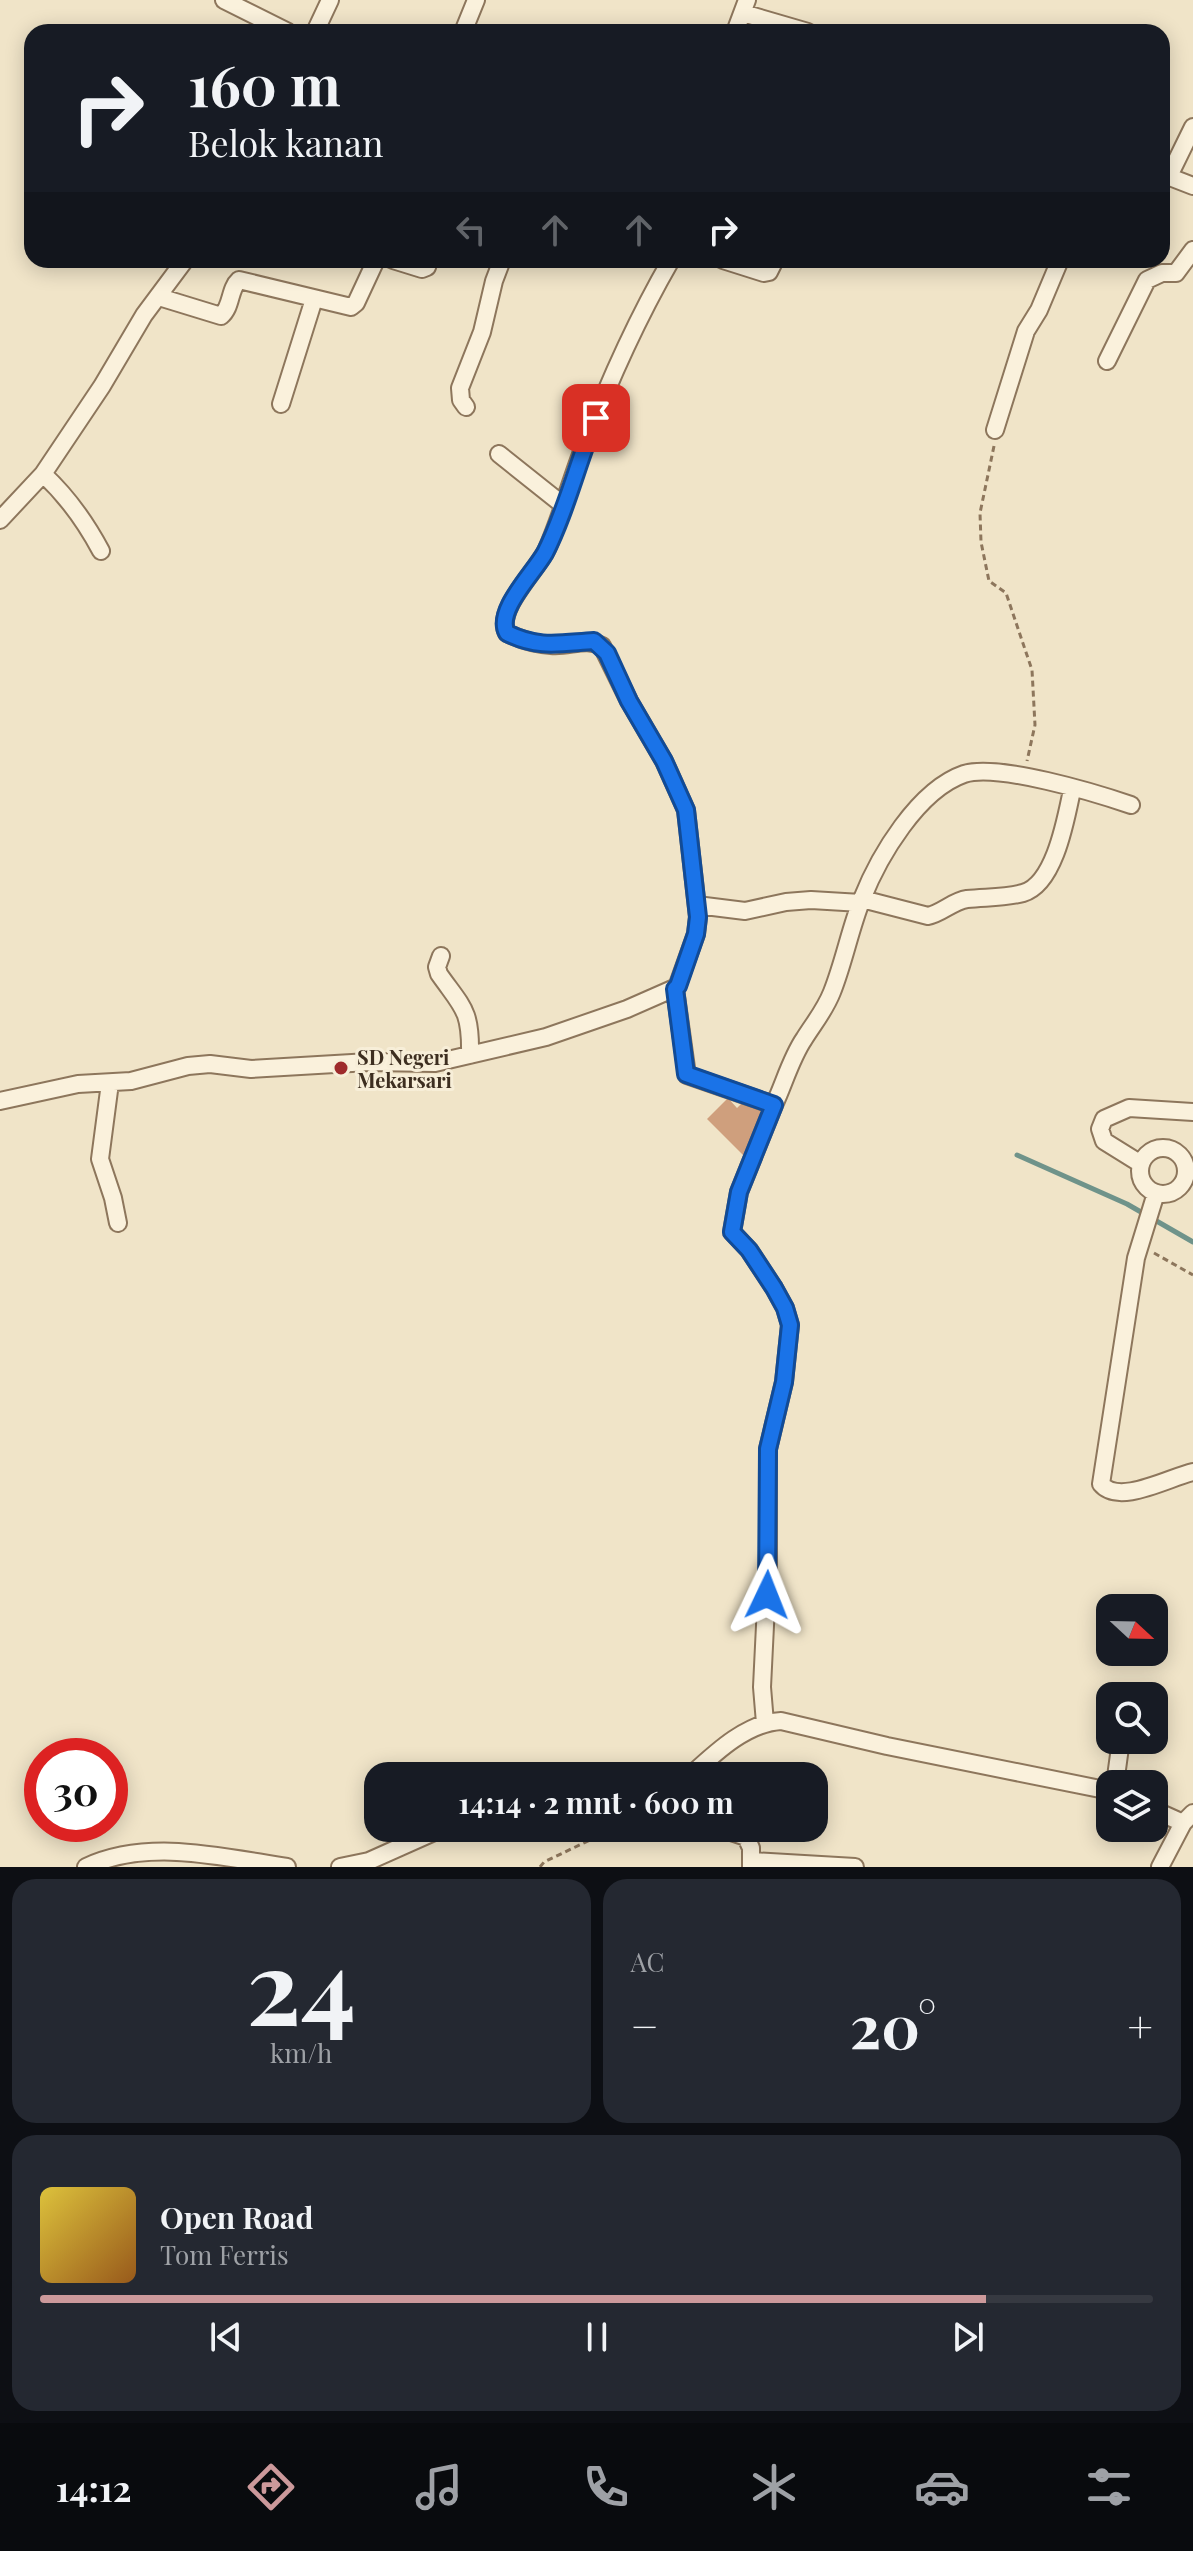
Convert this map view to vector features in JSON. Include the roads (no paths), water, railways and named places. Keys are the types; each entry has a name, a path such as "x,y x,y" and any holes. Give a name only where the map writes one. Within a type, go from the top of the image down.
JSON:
{"street":[{"path":"224,0 272,24"},
{"path":"319,24 330,0"},
{"path":"466,24 476,0"},
{"path":"745,6 789,24"},
{"path":"1170,168 1193,127"},
{"path":"1170,177 1193,186"},
{"path":"1107,361 1147,280 1162,273 1176,273 1193,250"},
{"path":"0,520 43,474 102,386 144,315 179,268"},
{"path":"159,297 221,316 227,310 235,283 239,280 351,307 356,303 372,268"},
{"path":"466,407 461,400 460,388 482,332 499,268"},
{"path":"0,1101 78,1084 131,1081 188,1066 210,1064 251,1069 369,1062 435,1063 546,1037 627,1009 678,986 696,934 697,905 686,810 664,761 629,701 607,653 594,641 552,646 507,633 503,625 505,612 545,553 618,363 667,268"},
{"path":"748,268 764,273 771,268"},
{"path":"995,430 1026,331 1039,310 1057,268"},
{"path":"281,404 314,299"},
{"path":"499,454 563,505"},
{"path":"43,474 65,494 85,521 101,551"},
{"path":"765,1723 762,1687 768,1564 768,1449 784,1382 790,1325 774,1288 749,1250 732,1232 739,1192 802,1040 819,1019 834,989 862,901 888,848 910,817 944,784 964,774 980,771 1006,772 1131,805"},
{"path":"697,905 745,911 798,901 862,901 928,916 966,899 1026,892 1036,887 1047,871 1062,833 1072,790"},
{"path":"441,956 437,967 439,974 466,1011 470,1055"},
{"path":"675,989 687,1075 774,1105"},
{"path":"110,1083 100,1159 118,1223"},
{"path":"1141,1164 1104,1141 1100,1129 1104,1119 1129,1108 1193,1112"},
{"path":"1159,1149 1171,1149 1181,1156 1186,1167 1185,1178 1179,1188 1155,1198 1141,1176 1141,1164 1148,1154 1159,1149"},
{"path":"1155,1198 1142,1240 1124,1328 1101,1484 1106,1490 1117,1493 1138,1490 1193,1472"},
{"path":"707,1762 736,1739 765,1723 781,1721 1096,1788"},
{"path":"1160,1867 1188,1818 1168,1813"},
{"path":"340,1867 369,1861 412,1842"},
{"path":"748,1842 752,1864 855,1867"},
{"path":"86,1867 112,1856 151,1852 287,1867"}],"waterway":[{"path":"1017,1155 1127,1204 1193,1242"}],"place":[{"name":"SD Negeri Mekarsari","path":"341,1068"}]}
